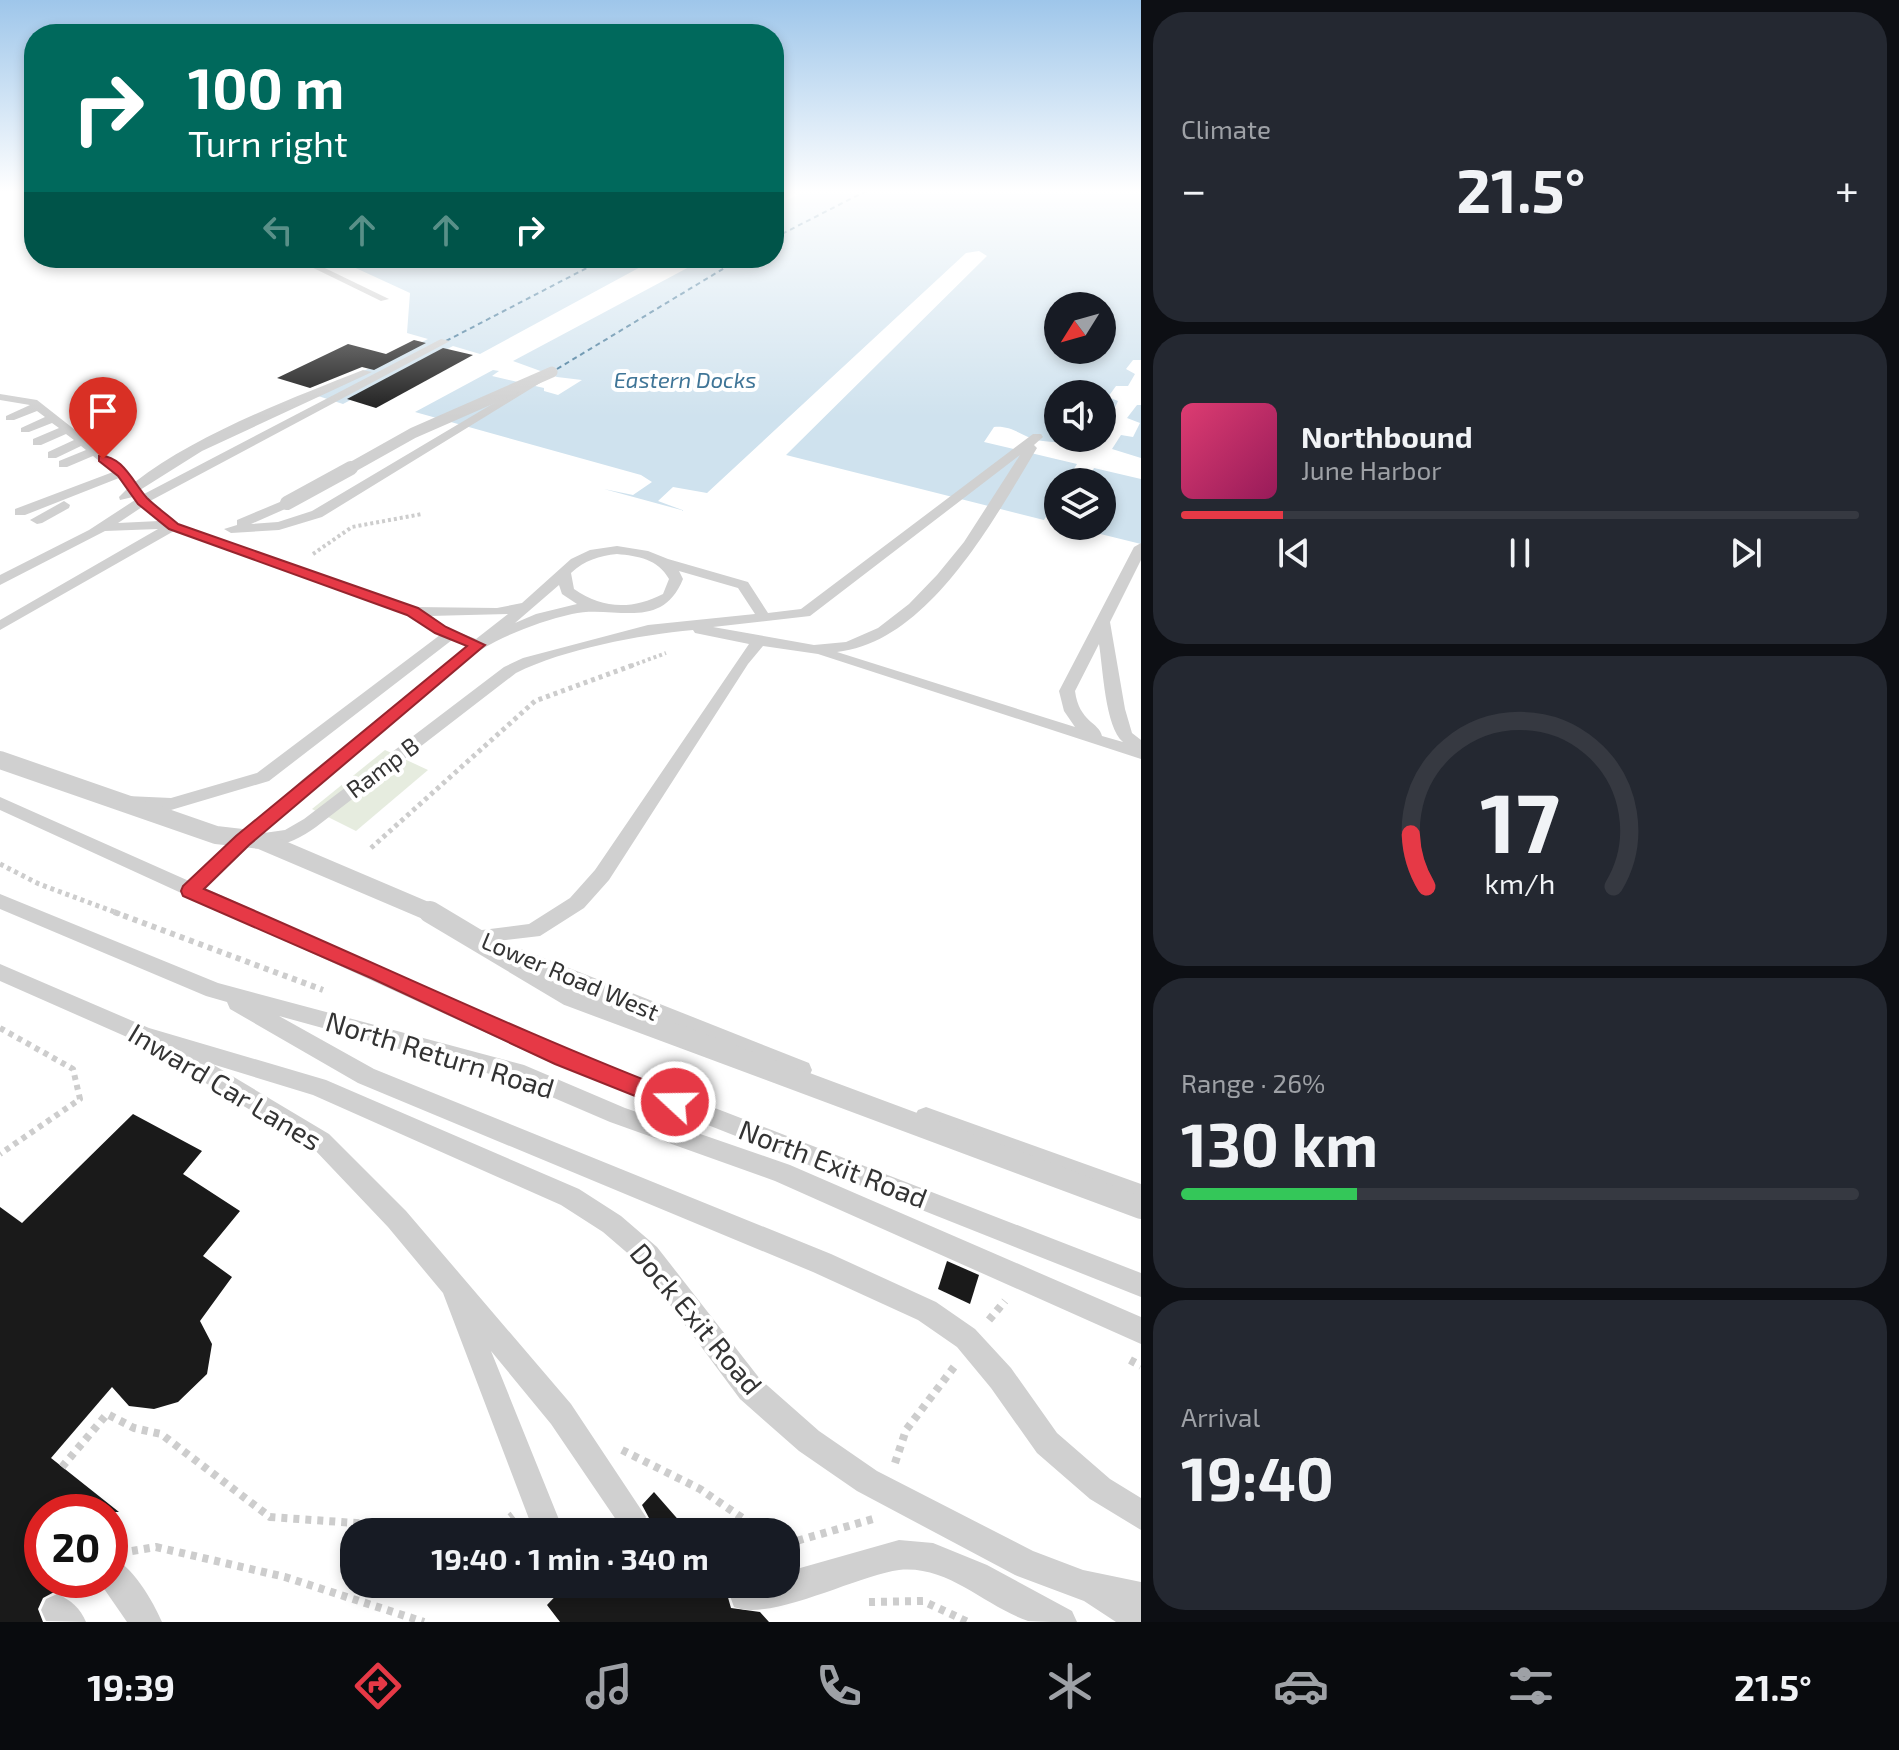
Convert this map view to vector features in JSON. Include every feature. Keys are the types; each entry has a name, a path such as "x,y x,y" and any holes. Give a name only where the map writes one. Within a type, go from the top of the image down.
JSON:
{"lane":[{"path":"318,268 384,299"},
{"path":"94,533 137,495 180,457 293,401 445,341 295,421 137,495"},
{"path":"0,581 117,524 231,529 279,526 317,514 552,372 413,433 287,503 231,529"},
{"path":"0,397 14,401 70,432 122,473 137,495 173,526 412,611 451,634 478,645 541,617 591,605"},
{"path":"14,401 39,442"},
{"path":"39,442 70,432"},
{"path":"39,442 70,432"},
{"path":"39,442 70,432"},
{"path":"39,442 70,432"},
{"path":"39,442 70,432"},
{"path":"39,442 70,432"},
{"path":"566,649 673,626 805,613 1037,437 966,550 940,580 872,639 843,647 814,650"},
{"path":"122,473 32,518 122,473"},
{"path":"0,626 173,526"},
{"path":"1117,747 1080,726 1068,708 1067,691 1141,547"},
{"path":"190,891 583,556 600,552 635,552 743,585 764,617"},
{"path":"566,649 641,608 659,602 675,588 676,579 665,563"},
{"path":"564,572 563,582 567,591 591,605 607,609 641,608"},
{"path":"412,611 497,612 529,605"},
{"path":"1103,622 1124,735 1141,751"},
{"path":"673,626 814,650 1117,747 1141,751"},
{"path":"104,802 171,804 263,777 451,634"},
{"path":"473,937 533,931 577,903 602,875 742,662 761,639"},
{"name":"Ramp B","path":"251,840 290,836 521,664 566,649"},
{"path":"0,759 216,835 251,840 425,909 569,995 1141,1208"},
{"name":"Lower Road West","path":"0,759 104,802 251,840 631,1004 817,1077 1141,1195"},
{"name":"North Exit Road","path":"0,803 562,1058 1141,1285"},
{"name":"North Return Road","path":"0,901 213,990 516,1072 618,1115 782,1173 1141,1331"},
{"name":"Inward Car Lanes","path":"0,972 144,1035 321,1141 397,1219 561,1414 631,1517"},
{"path":"213,990 366,1076 807,1257 927,1311 966,1338 1001,1378 1047,1443 1100,1489 1141,1515"},
{"name":"Dock Exit Road","path":"144,1035 318,1087 570,1197 612,1224 648,1255 750,1389 809,1441 867,1481 1026,1564 1083,1585 1141,1597"},
{"path":"1031,1280 1141,1321"},
{"path":"450,1281 543,1518"},
{"path":"800,1585 899,1555 933,1558 976,1576 1061,1622"},
{"path":"128,1583 146,1622"},
{"path":"1083,1585 1141,1619"}],"path":[{"path":"292,569 352,527 422,514"},
{"path":"371,848 535,701 677,649"},
{"path":"0,864 39,884 262,966"},
{"path":"0,1028 73,1069 80,1099 0,1154"},
{"path":"62,1467 107,1414 134,1428 161,1434 270,1517 340,1522"},
{"path":"800,1540 842,1529"},
{"path":"128,1557 156,1547 184,1553 285,1577 424,1622"},
{"path":"869,1602 923,1601 968,1622"}],"shaded area":[{"path":"385,750 428,770 356,831 312,809"}],"water":[{"name":"Eastern Docks","path":"952,266 707,493 673,487 658,501 685,511 604,489 633,495 652,482 641,475 415,412 493,370 499,371 492,376 544,388 544,391 558,395 582,380 557,377 513,361 687,268"},
{"name":"Eastern Docks","path":"977,266 1141,266 1141,360 1133,360 1126,369 1135,374 1128,386 1116,386 1116,380 1044,380 1044,441 994,427 984,442 1077,464 1075,468 1044,468 1044,520 786,455"},
{"path":"356,268 639,268 480,354 453,346 343,404 315,395 428,339 407,333 410,293"},
{"path":"1137,405 1141,405 1141,458 1116,450 1121,435 1133,437 1140,423 1127,418"},
{"path":"1116,473 1141,479 1141,544 1116,538"}],"building":[{"path":"414,340 426,343 374,370 362,367 310,388 277,378 348,344 386,354"},
{"path":"443,348 473,355 376,408 347,399"},
{"path":"133,1114 202,1151 183,1174 240,1211 203,1256 232,1277 200,1321 212,1344 207,1374 178,1402 154,1409 129,1406 112,1387 51,1458 96,1494 24,1494 24,1598 43,1598 38,1609 43,1622 0,1622 0,1207 22,1223"},
{"path":"947,1261 979,1275 970,1304 938,1289"},
{"path":"654,1492 677,1518 649,1518 642,1505"},
{"path":"554,1598 728,1598 731,1608 760,1612 769,1622 560,1622 547,1605"}],"ferry route":[{"path":"446,341 587,268"},
{"path":"557,369 724,268"}],"route":[{"path":"103,459 122,473 142,501 173,526 412,611 440,630 478,645 432,680 243,840 190,891 378,972 562,1058 675,1102"}]}
